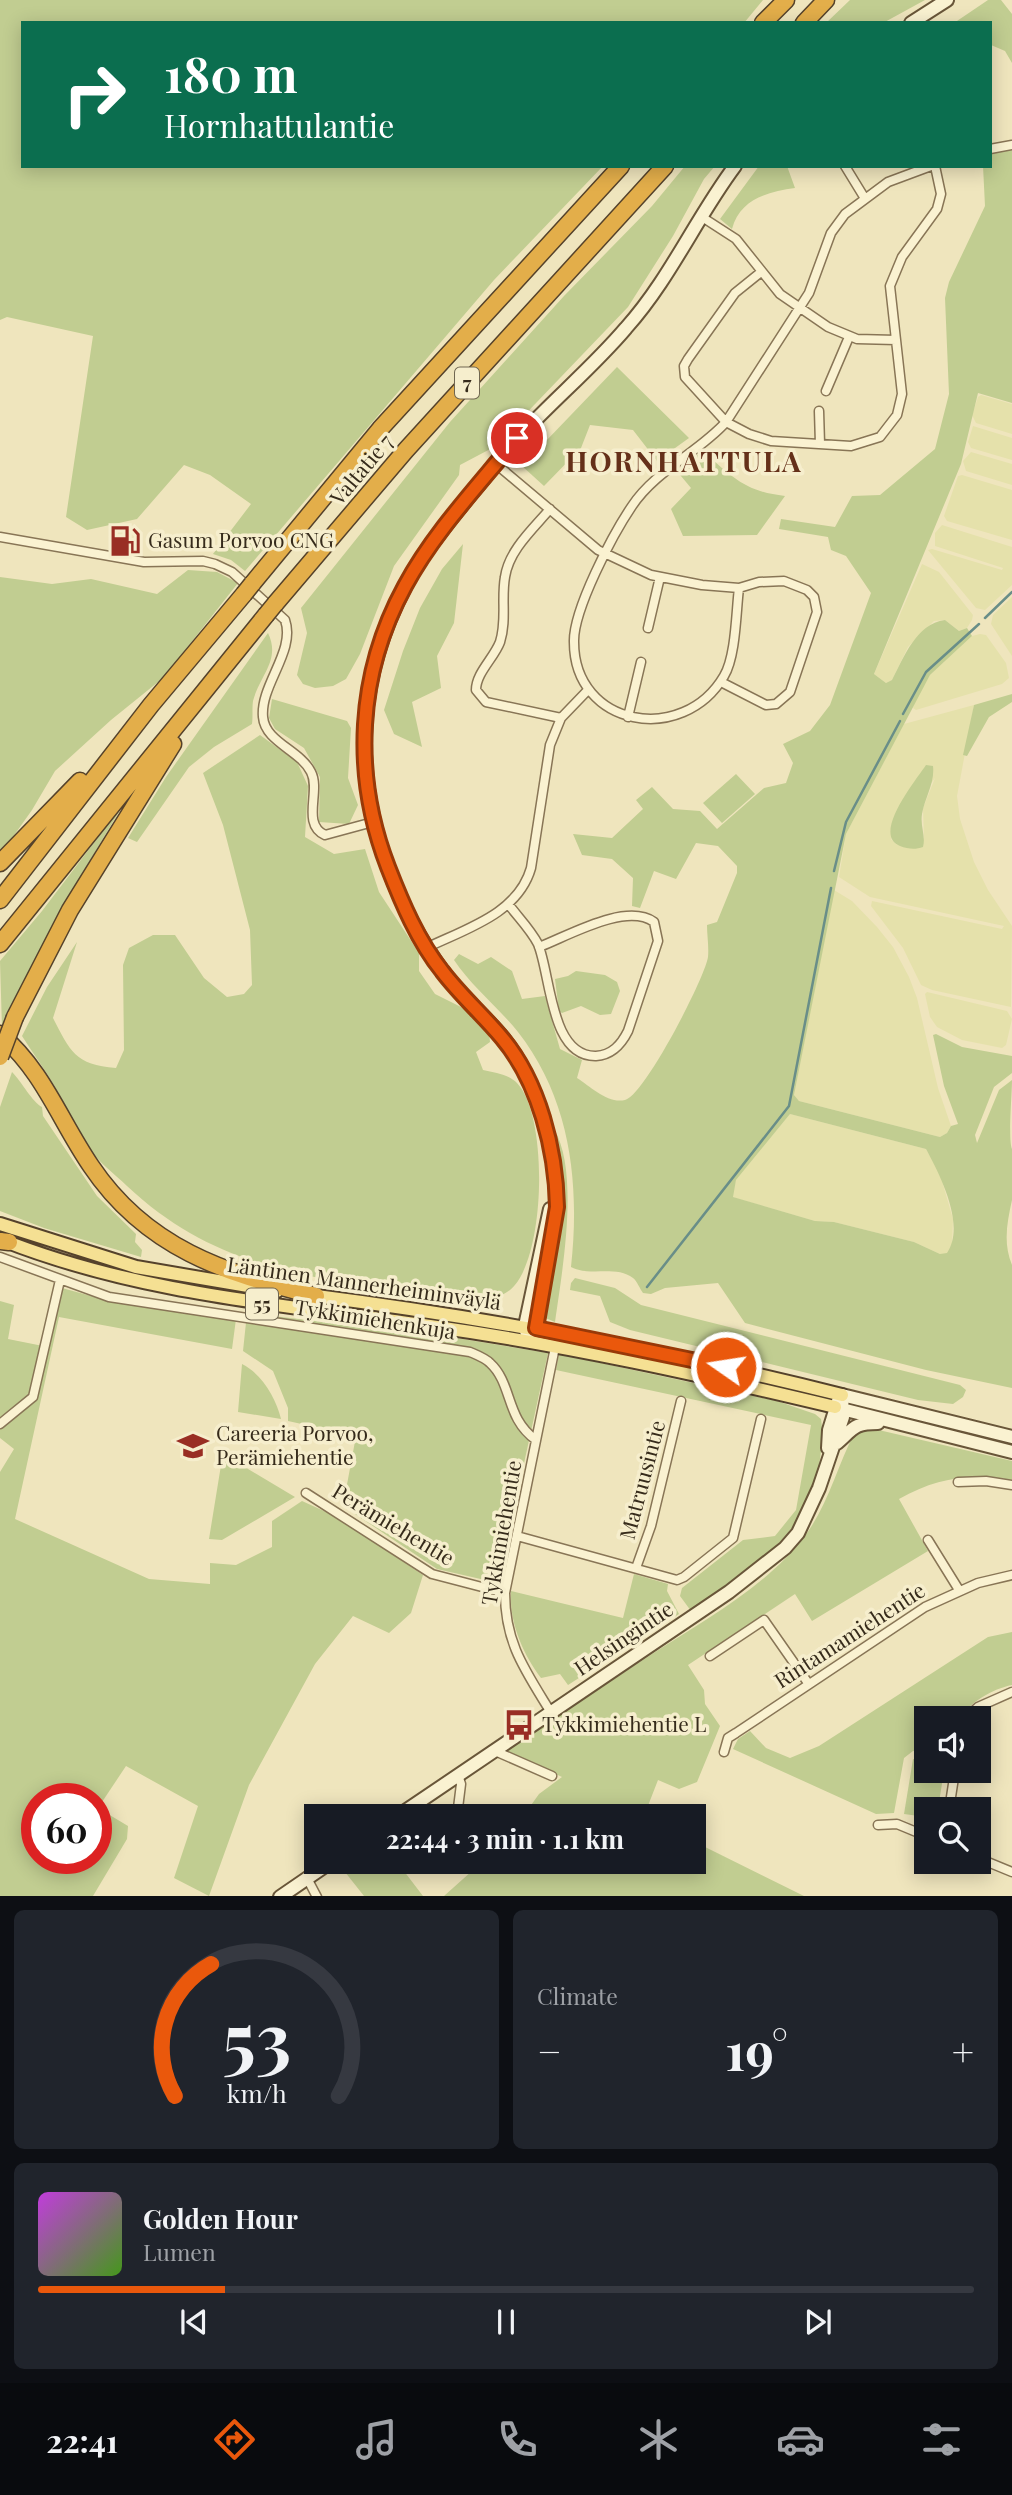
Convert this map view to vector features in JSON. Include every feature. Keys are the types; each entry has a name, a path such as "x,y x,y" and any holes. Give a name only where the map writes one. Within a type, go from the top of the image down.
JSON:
{"highway":[{"path":"765,21 786,0"},
{"path":"806,21 826,0"},
{"name":"Valtatie 7","path":"0,900 151,705 380,429 619,168"},
{"name":"Valtatie 7","path":"0,944 225,663 406,450 662,168"},
{"path":"0,1057 15,1017 70,910 160,761 225,663"},
{"path":"0,863 39,826 151,705"},
{"path":"0,1034 30,1065 50,1092 90,1165 117,1200 140,1222 167,1243 203,1262 259,1282 316,1296"}],"main road":[{"name":"Läntinen Mannerheiminväylä","path":"0,1224 136,1267 246,1287 530,1327 704,1362 842,1395"},
{"name":"Läntinen Mannerheiminväylä","path":"3,1241 153,1285 259,1303 528,1341 839,1408"}],"street":[{"path":"914,21 947,0"},
{"path":"992,148 1012,145"},
{"path":"528,1341 557,1207 544,1122 532,1087 514,1055 504,1040 440,969 398,894 373,822 364,772 364,724 372,673 381,639 406,585 422,559 517,438 630,324 660,286 734,168"},
{"path":"846,168 864,197"},
{"path":"739,588 729,664 720,682 701,703 684,713 651,720 628,717 587,691 578,670 573,642 578,618 606,554 640,494 674,464 712,438 726,422 800,309 814,284 831,233 845,214 864,197 899,176 926,168"},
{"path":"761,272 735,293 684,366 685,377 726,422 761,439 820,444 863,444 880,437 892,424 902,394 890,286 902,257 937,209 941,194 934,168"},
{"path":"702,217 736,239 780,294 800,309 849,337 896,340"},
{"path":"826,391 849,337"},
{"path":"819,411 820,444"},
{"path":"496,464 606,554 660,577 702,585 739,588 768,581 802,586 814,597 817,612 795,684 782,699 776,704 758,703 720,682"},
{"path":"550,509 521,543 508,565 505,575 503,631 494,656 478,678 476,690 486,702 561,718"},
{"path":"0,537 144,562 203,561 232,572 285,620 288,628 276,673 262,704 263,719 270,734 301,758 312,773 315,783 313,823 317,830 325,835 373,822"},
{"path":"648,628 660,577"},
{"path":"628,717 641,662"},
{"path":"426,947 509,905 525,883 531,869 550,745 561,718 587,691"},
{"path":"509,905 539,947 565,1039 576,1050 590,1055 613,1051 628,1031 658,941 654,922 635,915 613,918 539,947"},
{"name":"Tykkimiehenkuja","path":"0,1256 109,1297 470,1352 488,1360 497,1370 517,1423 536,1440"},
{"path":"0,1424 33,1397 37,1388 60,1280"},
{"name":"Tykkimiehentie","path":"550,1711 510,1638 505,1620 505,1593 554,1352"},
{"name":"Helsingintie","path":"416,1804 729,1592 785,1548 808,1514 831,1451 829,1430 842,1395"},
{"name":"Läntinen Mannerheiminväylä","path":"842,1395 1012,1437"},
{"name":"Matruusintie","path":"636,1568 651,1526 681,1401"},
{"name":"Läntinen Mannerheiminväylä","path":"839,1408 1012,1452"},
{"path":"517,1536 677,1580 730,1542 736,1530 761,1419"},
{"path":"831,1451 850,1429 860,1423 895,1422"},
{"path":"958,1482 986,1481 1012,1485"},
{"name":"Perämiehentie","path":"306,1493 432,1574 442,1579 505,1593"},
{"path":"928,1540 959,1590"},
{"name":"Rintamamiehentie","path":"724,1752 729,1738 925,1606 959,1590 1012,1575"},
{"path":"710,1656 764,1620 808,1683"},
{"path":"980,1706 1012,1692"},
{"path":"495,1751 552,1776"},
{"path":"458,1775 461,1784 458,1804"},
{"path":"878,1825 897,1824 914,1831"},
{"path":"991,1863 1012,1872"},
{"path":"280,1896 313,1874"},
{"path":"307,1878 317,1896"}],"shaded area":[{"path":"981,395 1012,404 1012,434 976,423 972,415"},
{"path":"973,426 1012,438 1012,460 971,448 968,442"},
{"path":"971,452 1012,464 1012,485 966,471 963,461"},
{"path":"958,476 1012,490 1012,540 947,521 944,516"},
{"path":"942,525 1012,547 1012,585 985,610 976,608 928,550 1002,570 1003,568 935,546 935,533"},
{"path":"922,564 939,572 973,615 972,620 967,628 959,631 945,620 934,621 908,647 892,680 886,683 874,674"},
{"path":"1012,597 1012,656 991,624 993,615"},
{"path":"986,635 1006,663 1009,678 1002,684 916,710 913,708 930,675 972,636"},
{"path":"974,705 957,796 960,819 974,862 988,890 1012,926 1011,1007 932,990 921,985 903,948 871,906 872,901 1002,929 1004,926 870,897 839,877 846,834 904,724","holes":["935,778 923,808 924,838 908,848 896,844 891,839"]},
{"path":"834,890 852,901 877,927 893,947 909,977 917,998 938,1088 951,1126 947,1133 940,1137 799,1101 794,1095"},
{"path":"927,992 1007,1011 1012,1019 1006,1045 1002,1048 962,1040 937,1027 930,1017 925,994"},
{"path":"790,1114 926,1149 940,1174 953,1219 952,1246 947,1254 940,1254 914,1242 834,1222 815,1221 732,1197 736,1180"}],"green space":[{"path":"0,0 763,0 746,21 21,21 21,168 601,168 494,280 245,571 231,560 213,554 251,504 210,475 184,465 137,519 87,530 66,517 93,336 7,317 0,320"},
{"path":"850,0 925,0 887,21 828,21"},
{"path":"988,0 1001,0 1012,14 1012,63 1005,51 992,45 992,21 957,21"},
{"path":"1012,149 1012,403 978,393 961,464 874,674 886,683 892,680 912,643 926,628 935,623 945,620 959,631 967,628 972,636 930,675 846,834 794,1095 799,1101 940,1137 947,1133 951,1126 958,1124 944,1086 933,1035 962,1047 1012,1056 1012,1073 994,1087 975,1135 977,1143 999,1090 1012,1080 1012,1200 1007,1241 1012,1265 1012,1388 926,1370 745,1323 718,1283 665,1288 651,1294 643,1293 634,1279 626,1274 571,1267 574,1205 572,1174 568,1144 550,1086 536,1058 518,1032 454,960 459,954 478,964 491,957 512,971 522,999 545,996 560,1049 582,1060 577,1078 600,1094 612,1100 625,1100 634,1094 646,1079 696,988 708,957 707,925 717,922 737,873 737,866 718,846 696,843 676,879 654,871 640,908 632,906 633,878 612,859 582,855 573,834 612,838 643,809 636,800 652,787 673,809 700,811 717,829 764,788 786,783 793,763 783,744 810,731 830,705 871,593 846,556 831,550 828,537 779,529 781,519 835,527 852,496 880,495 935,449 949,394 945,298 949,282 985,206 983,168 992,168 992,154","holes":["790,1114 926,1149 949,1200 954,1229 947,1253 940,1254 914,1242 834,1222 815,1221 733,1197 736,1180"]},
{"path":"683,168 713,168 704,179 673,236 628,307 494,447 460,465 459,475 394,566 360,654 346,679 333,686 315,688 303,684 297,675 307,633 301,608 450,422 564,296 652,206"},
{"path":"758,168 788,168 795,188 765,195 748,204 741,210 732,229 720,219"},
{"path":"617,367 689,438 657,461 633,430 590,425 581,448 544,486 522,466"},
{"path":"703,451 740,482 760,491 785,496 757,535 683,536 671,509 691,488 676,470"},
{"path":"463,544 454,623 437,656 441,688 412,702 422,747 394,734 384,710 420,608 442,569"},
{"path":"188,570 217,572 238,583 163,678 111,720 55,771 32,810 10,841 0,850 0,577 52,584 91,579 157,594"},
{"path":"268,633 271,660 253,701 252,724 214,747 189,767 137,842 128,838 166,777"},
{"path":"1012,694 1012,702 989,717 967,756 963,755 974,705"},
{"path":"272,699 347,721 351,728 348,778 358,805 349,824 319,822 320,777 304,748 275,729 269,718"},
{"path":"260,735 297,762 308,786 305,837 334,854 365,849 379,892 419,953 419,971 435,994 469,1011 489,1032 490,1042 476,1052 483,1070 513,1080 527,1100 538,1155 536,1220 531,1250 522,1274 510,1290 499,1296 485,1300 456,1300 322,1279 253,1261 189,1232 158,1212 102,1164 80,1134 50,1079 22,1036 47,987 77,942 53,1018 70,1048 91,1064 116,1068 124,1050 123,965 129,948 153,935 175,935 204,978 227,997 244,994 252,985 250,930 223,825 203,773"},
{"path":"926,765 933,766 933,772 922,814 923,847 906,848 892,840 890,831 898,807"},
{"path":"736,774 755,794 722,823 703,803"},
{"path":"125,802 60,913 2,1028 0,961 42,911"},
{"path":"576,971 605,975 617,982 620,991 611,1014 600,1015 581,1006 562,1013 559,1011 555,979"},
{"path":"12,1072 34,1101 42,1107 43,1116 97,1196 136,1234 135,1242 142,1250 141,1257 44,1228 0,1211 0,1107"},
{"path":"554,1129 562,1148 568,1196 565,1251 555,1322 543,1317 561,1178"},
{"path":"575,1278 615,1288 641,1305 960,1385 966,1390 963,1397 953,1404 918,1400 630,1330 610,1322 600,1296 570,1290"},
{"path":"62,1288 102,1299 236,1319 232,1349 59,1317 15,1519 149,1579 210,1584 210,1563 236,1565 272,1547 272,1521 302,1501 335,1516 423,1575 411,1613 389,1633 353,1616 315,1664 249,1785 209,1896 174,1878 198,1806 126,1766 112,1787 112,1783 21,1783 21,1874 106,1874 93,1896 0,1896 0,1472 14,1449 0,1438 0,1428 35,1399"},
{"path":"0,1301 14,1305 8,1339 43,1346 31,1395 0,1421"},
{"path":"247,1313 444,1336 548,1353 498,1583 437,1569 343,1506 356,1436 288,1421 288,1408 273,1371 243,1351"},
{"path":"559,1354 777,1401 815,1414 821,1419 822,1427 820,1462 812,1491 800,1516 765,1557 691,1611 680,1596 682,1588 743,1540 775,1536 796,1510 811,1425 556,1370"},
{"path":"242,1364 256,1374 267,1387 281,1419 238,1412"},
{"path":"870,1428 1012,1461 1012,1480 982,1477 954,1479 926,1486 899,1499 928,1551 812,1621 795,1594 688,1665 704,1690 705,1704 720,1726 697,1782 679,1789 658,1780 649,1804 532,1804 539,1794 562,1777 505,1750 713,1616 772,1571 812,1525 855,1432"},
{"path":"228,1457 295,1497 222,1540 209,1539 222,1459"},
{"path":"634,1574 668,1584 667,1591 679,1614 568,1685 560,1674 541,1678 518,1637 512,1614 511,1591 623,1618"},
{"path":"1012,1632 1012,1685 982,1697 971,1706 914,1706 914,1751 904,1758 894,1813 876,1814 733,1749 738,1739 750,1731 766,1748 790,1758 819,1746 988,1637"},
{"path":"913,1759 914,1783 942,1783 940,1797 914,1797 914,1815 904,1814"},
{"path":"112,1816 128,1826 127,1839 112,1864"},
{"path":"706,1847 804,1896 444,1896 469,1874 706,1874"},
{"path":"347,1874 406,1874 423,1896 364,1896"}],"waterway":[{"path":"985,618 1012,592"},
{"path":"903,714 926,672 979,624"},
{"path":"834,871 846,822 900,721"},
{"path":"647,1287 789,1106 831,888"}],"place":[{"name":"Gasum Porvoo CNG","path":"125,541"},
{"name":"Careeria Porvoo, Perämiehentie","path":"193,1446"},
{"name":"Tykkimiehentie L","path":"519,1725"}],"district":[{"name":"HORNHATTULA","path":"684,462"}],"route":[{"path":"517,438 422,559 406,585 381,639 372,673 364,724 364,772 373,822 398,894 426,947 440,969 504,1040 532,1087 544,1122 557,1188 557,1207 536,1328 726,1367"}]}
